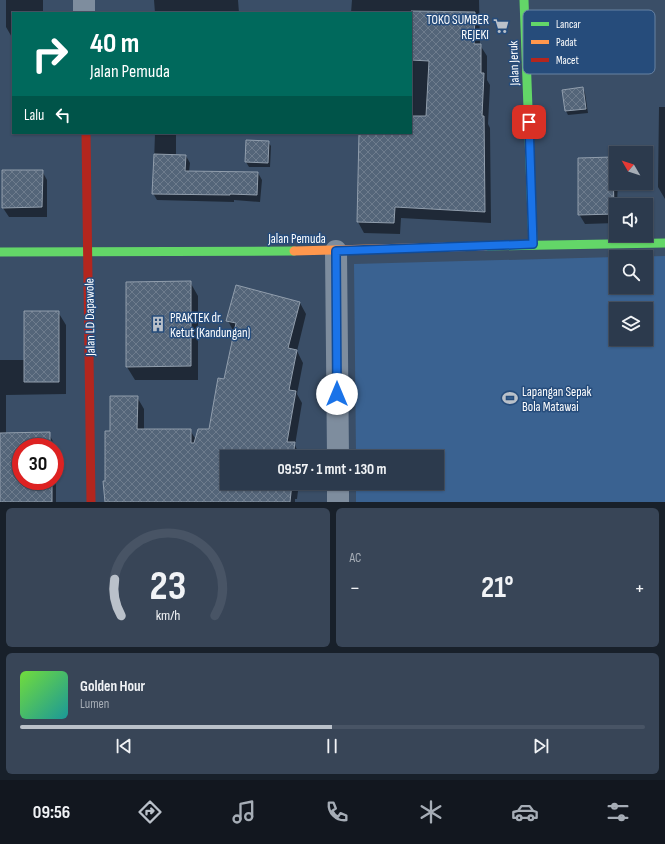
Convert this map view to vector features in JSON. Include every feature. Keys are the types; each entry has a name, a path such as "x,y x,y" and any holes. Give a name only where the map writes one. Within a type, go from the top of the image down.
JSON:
{"street":[{"path":"84,0 84,12"},
{"name":"Jalan Jeruk","path":"524,0 524,10"},
{"name":"Jalan Jeruk","path":"527,74 533,244"},
{"name":"Jalan LD Dapawole","path":"86,134 91,502"},
{"name":"Jalan Pemuda","path":"0,252 88,250 336,251 533,244 665,243"},
{"path":"336,251 338,450"},
{"path":"338,490 338,502"}],"shaded area":[{"name":"Lapangan Sepak Bola Matawai","path":"653,256 665,256 665,502 356,502 356,490 444,490 444,450 356,450 354,264 609,257 609,294 653,294"}],"building":[{"path":"411,12 475,12 474,44 481,44 481,73 484,73 482,116 484,116 485,212 395,207 394,223 357,222 359,134 412,134 412,116 426,116 429,61 412,60"},
{"path":"583,87 586,109 565,111 562,90"},
{"path":"246,140 269,141 268,163 245,162"},
{"path":"154,154 186,155 185,171 258,172 257,195 152,194"},
{"path":"609,157 609,190 614,190 614,198 609,198 609,214 578,215 578,158"},
{"path":"2,170 43,170 42,207 2,208"},
{"name":"PRAKTEK dr. Ketut (Kandungan)","path":"191,281 191,366 126,367 126,282"},
{"path":"236,285 300,302 288,348 297,350 289,390 296,391 287,442 295,442 294,450 220,450 220,490 291,490 290,502 105,502 103,481 105,481 105,431 110,431 110,396 138,396 137,429 191,429 191,443 194,443 198,429 209,429 218,378 224,379 236,323 226,321"},
{"path":"24,311 59,311 59,382 24,382"},
{"path":"50,432 50,438 12,438 12,490 52,490 52,502 0,502 0,433"}],"traffic: fast":[{"path":"524,0 524,10"},
{"path":"527,74 533,244"},
{"path":"486,246 665,243"},
{"path":"0,252 294,251"}],"traffic: slow":[{"path":"294,251 486,246"}],"traffic: jam":[{"path":"86,134 91,502"}],"place":[{"name":"TOKO SUMBER REJEKI","path":"501,26"},
{"name":"PRAKTEK dr. Ketut (Kandungan)","path":"158,324"},
{"name":"Lapangan Sepak Bola Matawai","path":"510,398"}],"route":[{"path":"337,394 336,251 533,244 529,122"}]}
